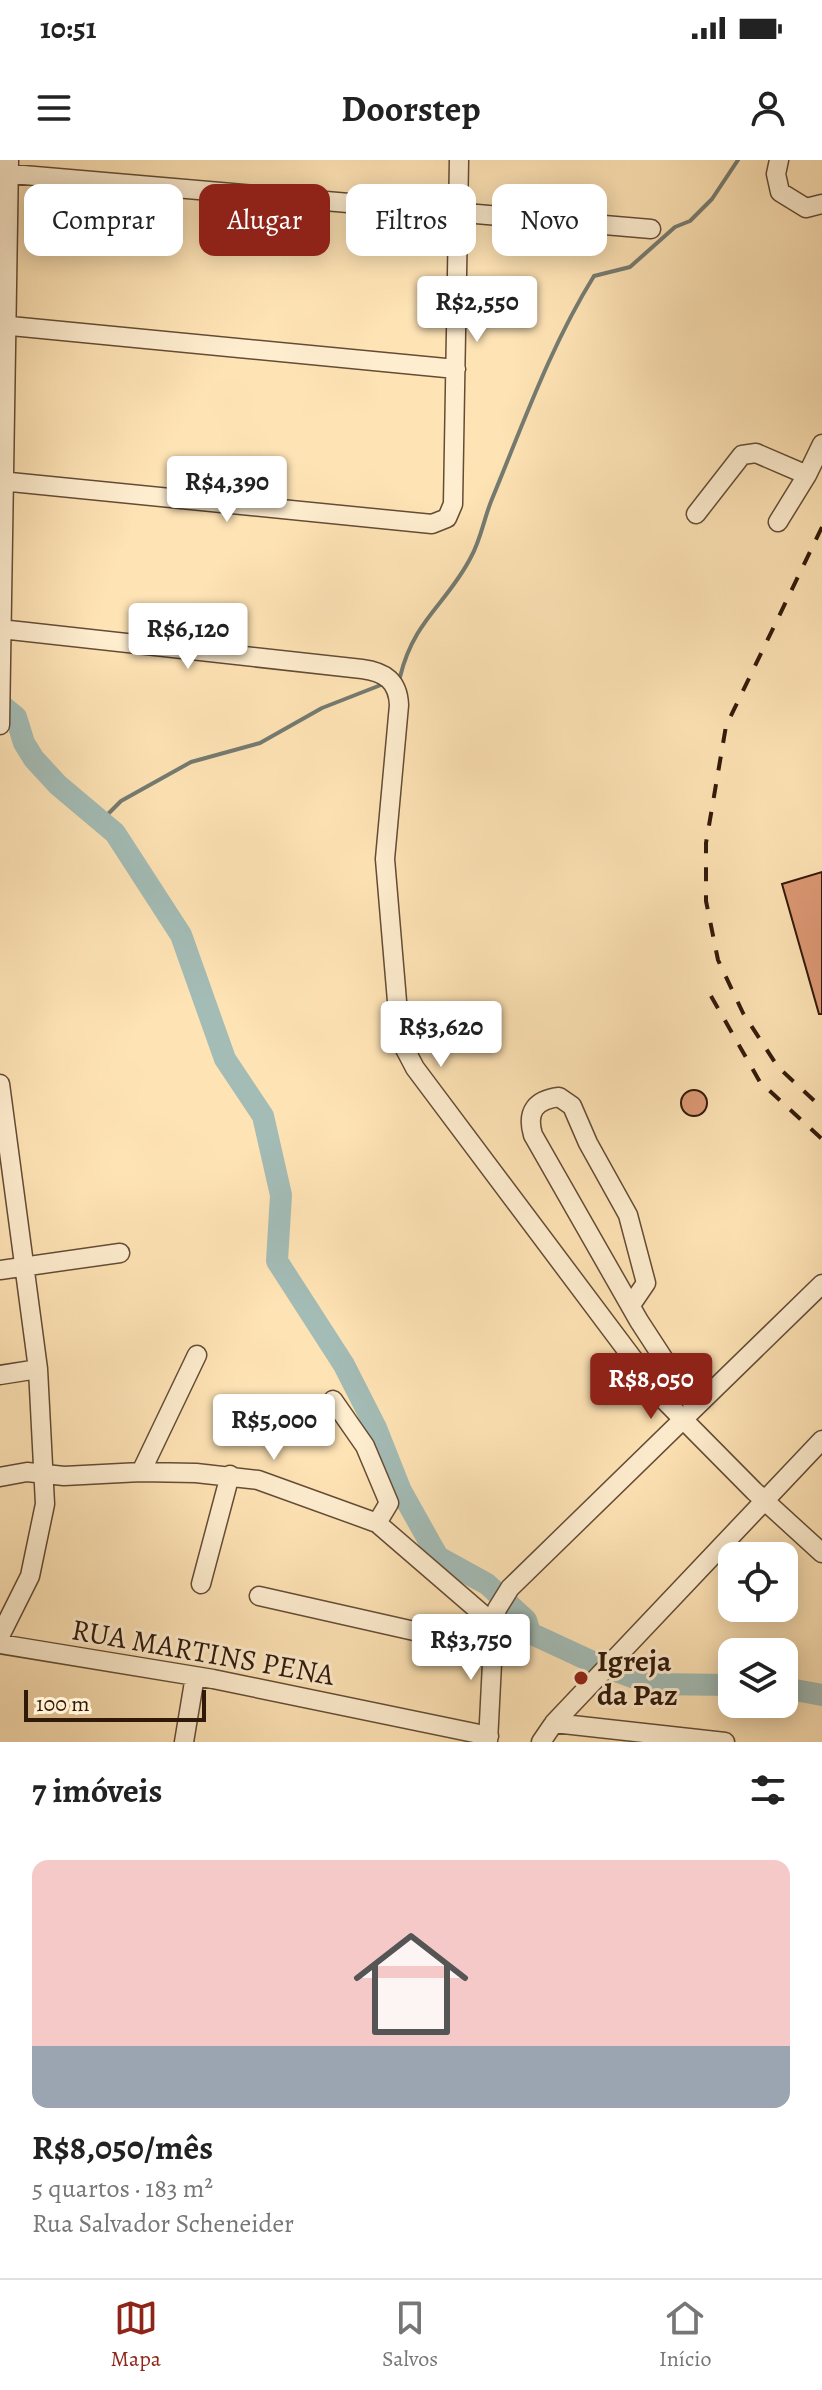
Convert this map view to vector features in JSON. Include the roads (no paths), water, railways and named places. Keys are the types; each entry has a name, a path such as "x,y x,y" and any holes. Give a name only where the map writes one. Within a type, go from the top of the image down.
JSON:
{"street":[{"path":"459,160 459,184"},
{"path":"779,160 776,174 780,192 806,208 822,204"},
{"path":"0,722 3,687 6,169 346,202"},
{"path":"476,214 651,229"},
{"path":"3,481 432,524 447,518 453,504 459,256"},
{"path":"4,325 456,369"},
{"path":"778,522 820,450"},
{"path":"696,514 742,455 756,453 807,475"},
{"path":"2,630 362,669 391,681 399,705 385,859 399,1025 404,1047 429,1088 664,1400 689,1413"},
{"path":"0,1084 38,1369 45,1476 45,1504 34,1564 0,1636"},
{"path":"631,1305 646,1283 641,1254 623,1201 588,1143 572,1106 559,1097 543,1099 532,1110 529,1122 533,1135 689,1413 765,1501 822,1553"},
{"path":"0,1270 120,1253"},
{"path":"489,1739 494,1624 497,1609 510,1588 822,1284"},
{"path":"141,1472 197,1355"},
{"path":"0,1375 38,1369"},
{"path":"333,1400 365,1446 389,1503 377,1523"},
{"path":"541,1742 554,1723 617,1655 822,1440"},
{"path":"0,1477 27,1472 45,1476 141,1472 230,1475 283,1487 377,1523 494,1624"},
{"path":"201,1584 230,1475"},
{"path":"259,1596 494,1649"},
{"name":"RUA MARTINS PENA","path":"0,1644 195,1676 489,1739"},
{"path":"184,1742 195,1676"},
{"path":"554,1723 641,1738 725,1742"}],"waterway":[{"path":"394,679 400,677 406,657 422,626 462,573 474,550 538,385 564,329 594,276 630,267 675,227 690,221 712,199 738,160"},
{"path":"102,820 121,801 191,762 260,743 322,708 386,683"},
{"path":"0,704 16,717 24,743 34,759 58,785 115,833 181,935 225,1059 263,1116 281,1195 277,1261 344,1365 376,1428 401,1491 438,1557 487,1584 526,1620 530,1633 597,1664 651,1684 718,1685"},
{"path":"798,1691 822,1695"}],"railway":[{"path":"822,527 726,726 706,843 706,901 718,960 743,1013 778,1067 822,1108"},
{"path":"711,996 760,1082 822,1139"}],"place":[{"name":"Igreja da Paz","path":"581,1678"}]}
